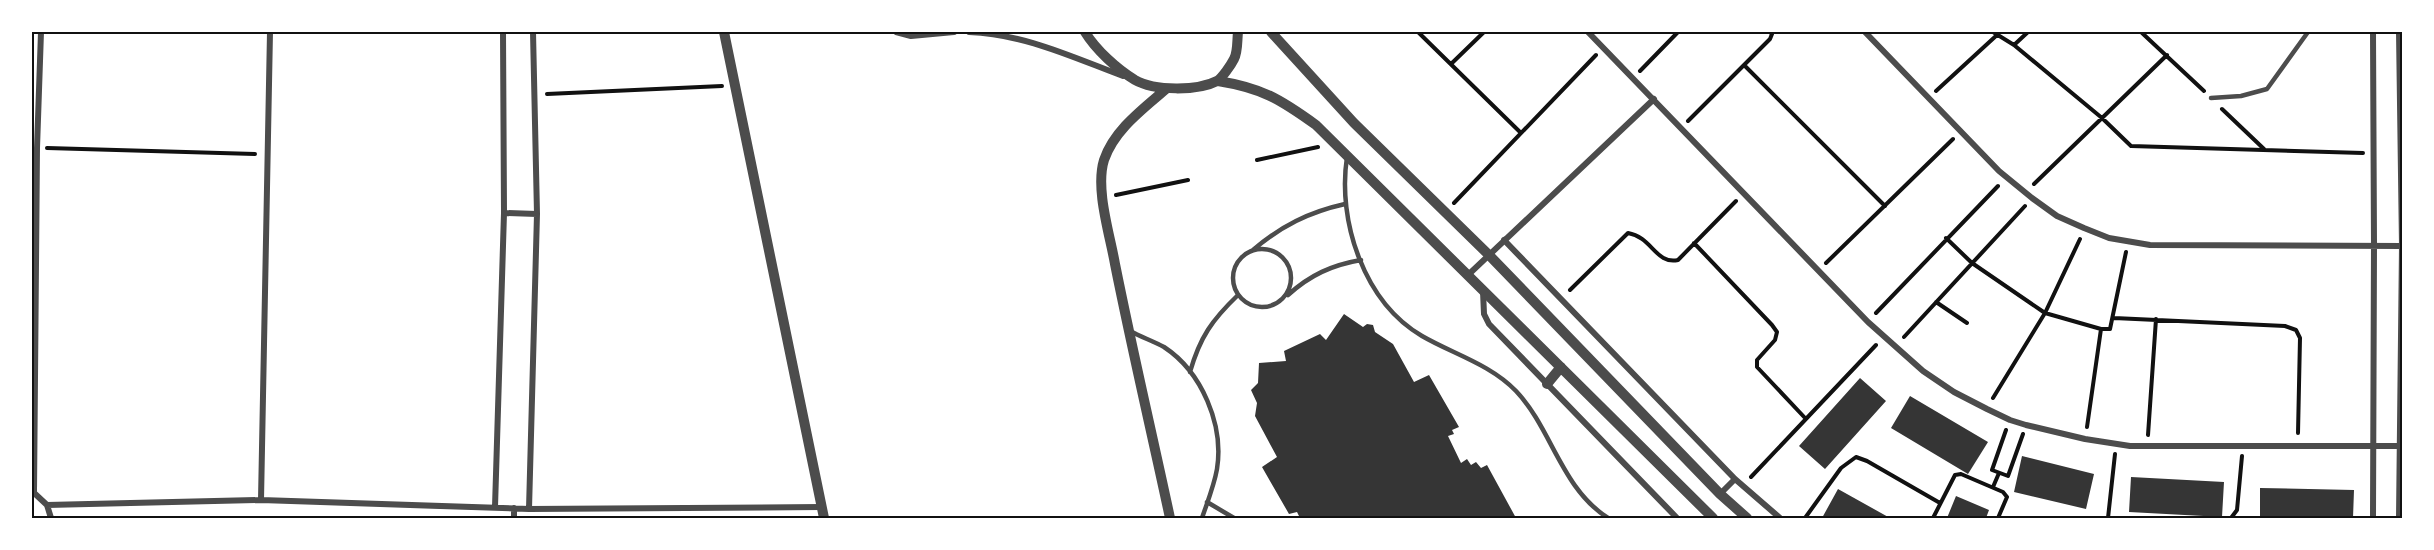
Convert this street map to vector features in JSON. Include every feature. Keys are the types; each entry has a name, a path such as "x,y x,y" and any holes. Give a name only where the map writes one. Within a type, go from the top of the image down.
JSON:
{"street":[{"path":"41,32 37,148 33,492 47,505 51,519"},
{"path":"261,500 270,32"},
{"path":"495,507 504,213 503,32"},
{"path":"529,509 537,214 533,32"},
{"path":"47,505 261,500 529,509 823,513 724,32"},
{"path":"896,32 911,36 954,32"},
{"path":"969,32 1017,37 1047,46 1136,81 1166,88 1192,88 1218,81 1250,86 1280,99 1336,143 1713,519"},
{"path":"1085,32 1091,41 1136,81"},
{"path":"1218,81 1235,58 1238,32"},
{"path":"1271,32 1354,123 1489,255 1720,494 1747,519"},
{"path":"1588,32 1868,321 1923,371 1954,392 1987,409 2026,425 2085,440 2116,444 2398,446"},
{"path":"1865,32 2007,177 2057,216 2109,238 2150,245 2402,246"},
{"path":"2373,32 2373,519"},
{"path":"2399,32 2402,246 2398,446 2399,519"},
{"path":"1166,88 1129,122 1115,139 1104,161 1101,186 1170,519"},
{"path":"1468,275 1654,99"},
{"path":"504,213 537,214"},
{"path":"1504,240 1735,479 1779,519"},
{"path":"1483,290 1484,314 1490,324 1677,519"},
{"path":"1548,384 1561,367"},
{"path":"1720,494 1735,479"},
{"path":"514,508 514,519"}],"lane":[{"path":"2211,98 2241,96 2267,89 2308,32"},
{"path":"1348,155 1344,178 1346,204 1354,241 1368,277 1390,309 1420,334 1487,368 1515,390 1537,418 1552,451 1577,489 1608,519"},
{"path":"1346,204 1319,210 1295,220 1272,234 1236,264 1233,275 1234,285 1238,295 1246,303 1257,307 1267,307 1278,303 1302,282 1320,272 1340,264 1361,260"},
{"path":"1252,251 1262,248 1273,251 1282,256 1289,265 1292,276 1286,297"},
{"path":"1190,372 1197,347 1208,326 1238,295"},
{"path":"1130,331 1165,348 1190,372 1208,401 1217,434 1217,469 1202,519"},
{"path":"1207,502 1234,519"}],"path":[{"path":"1418,32 1521,133"},
{"path":"1451,64 1484,32"},
{"path":"1633,78 1678,32"},
{"path":"1681,128 1770,39 1772,34 1770,32"},
{"path":"2014,45 2028,32"},
{"path":"1929,97 1995,33 2014,45 2102,118 2131,146 2374,153"},
{"path":"1445,212 1603,47"},
{"path":"2026,193 2167,55"},
{"path":"1744,65 1885,206"},
{"path":"534,94 734,86"},
{"path":"1818,270 1961,131"},
{"path":"1257,160 1336,143"},
{"path":"37,148 269,154"},
{"path":"1868,321 2007,177"},
{"path":"1103,198 1188,180"},
{"path":"1561,300 1628,232 1639,235 1670,262 1678,260 1744,193"},
{"path":"1896,347 2032,198"},
{"path":"1987,409 2046,313 2084,228"},
{"path":"1946,238 1972,263 2046,313 2101,329 2110,329 2114,318 2128,242"},
{"path":"1694,243 1777,332 1775,340 1757,360 1757,367 1806,419"},
{"path":"1936,302 1967,324"},
{"path":"2114,318 2285,326 2296,330 2300,338 2298,446"},
{"path":"2147,446 2156,320"},
{"path":"2085,440 2101,329"},
{"path":"1742,486 1884,336"},
{"path":"2010,420 1992,470 2008,476 2026,425"},
{"path":"2108,519 2116,444"},
{"path":"2230,519 2238,510 2243,446"},
{"path":"1805,519 1841,468 1856,457 1940,503"},
{"path":"1993,487 2000,472"},
{"path":"1933,519 1955,475 1961,474 2003,492 2007,497 1998,519"}],"building":[{"path":"1344,314 1363,327 1367,324 1373,325 1375,332 1393,344 1414,382 1429,375 1459,427 1452,430 1454,434 1448,436 1461,463 1467,459 1471,465 1476,462 1481,468 1487,465 1516,518 1307,518 1306,516 1300,518 1297,512 1289,514 1262,467 1277,457 1255,416 1257,403 1251,390 1258,383 1259,363 1286,361 1284,351 1320,334 1326,340"},
{"path":"1860,378 1886,401 1825,469 1799,446"},
{"path":"1910,396 1988,442 1968,474 1891,428"},
{"path":"2022,456 2094,474 2086,509 2014,492"},
{"path":"2131,477 2224,482 2222,517 2129,512"},
{"path":"2260,488 2354,490 2353,518 2260,518"},
{"path":"1838,489 1890,518 1822,518"},
{"path":"1956,496 1989,510 1986,518 1947,518"}]}
